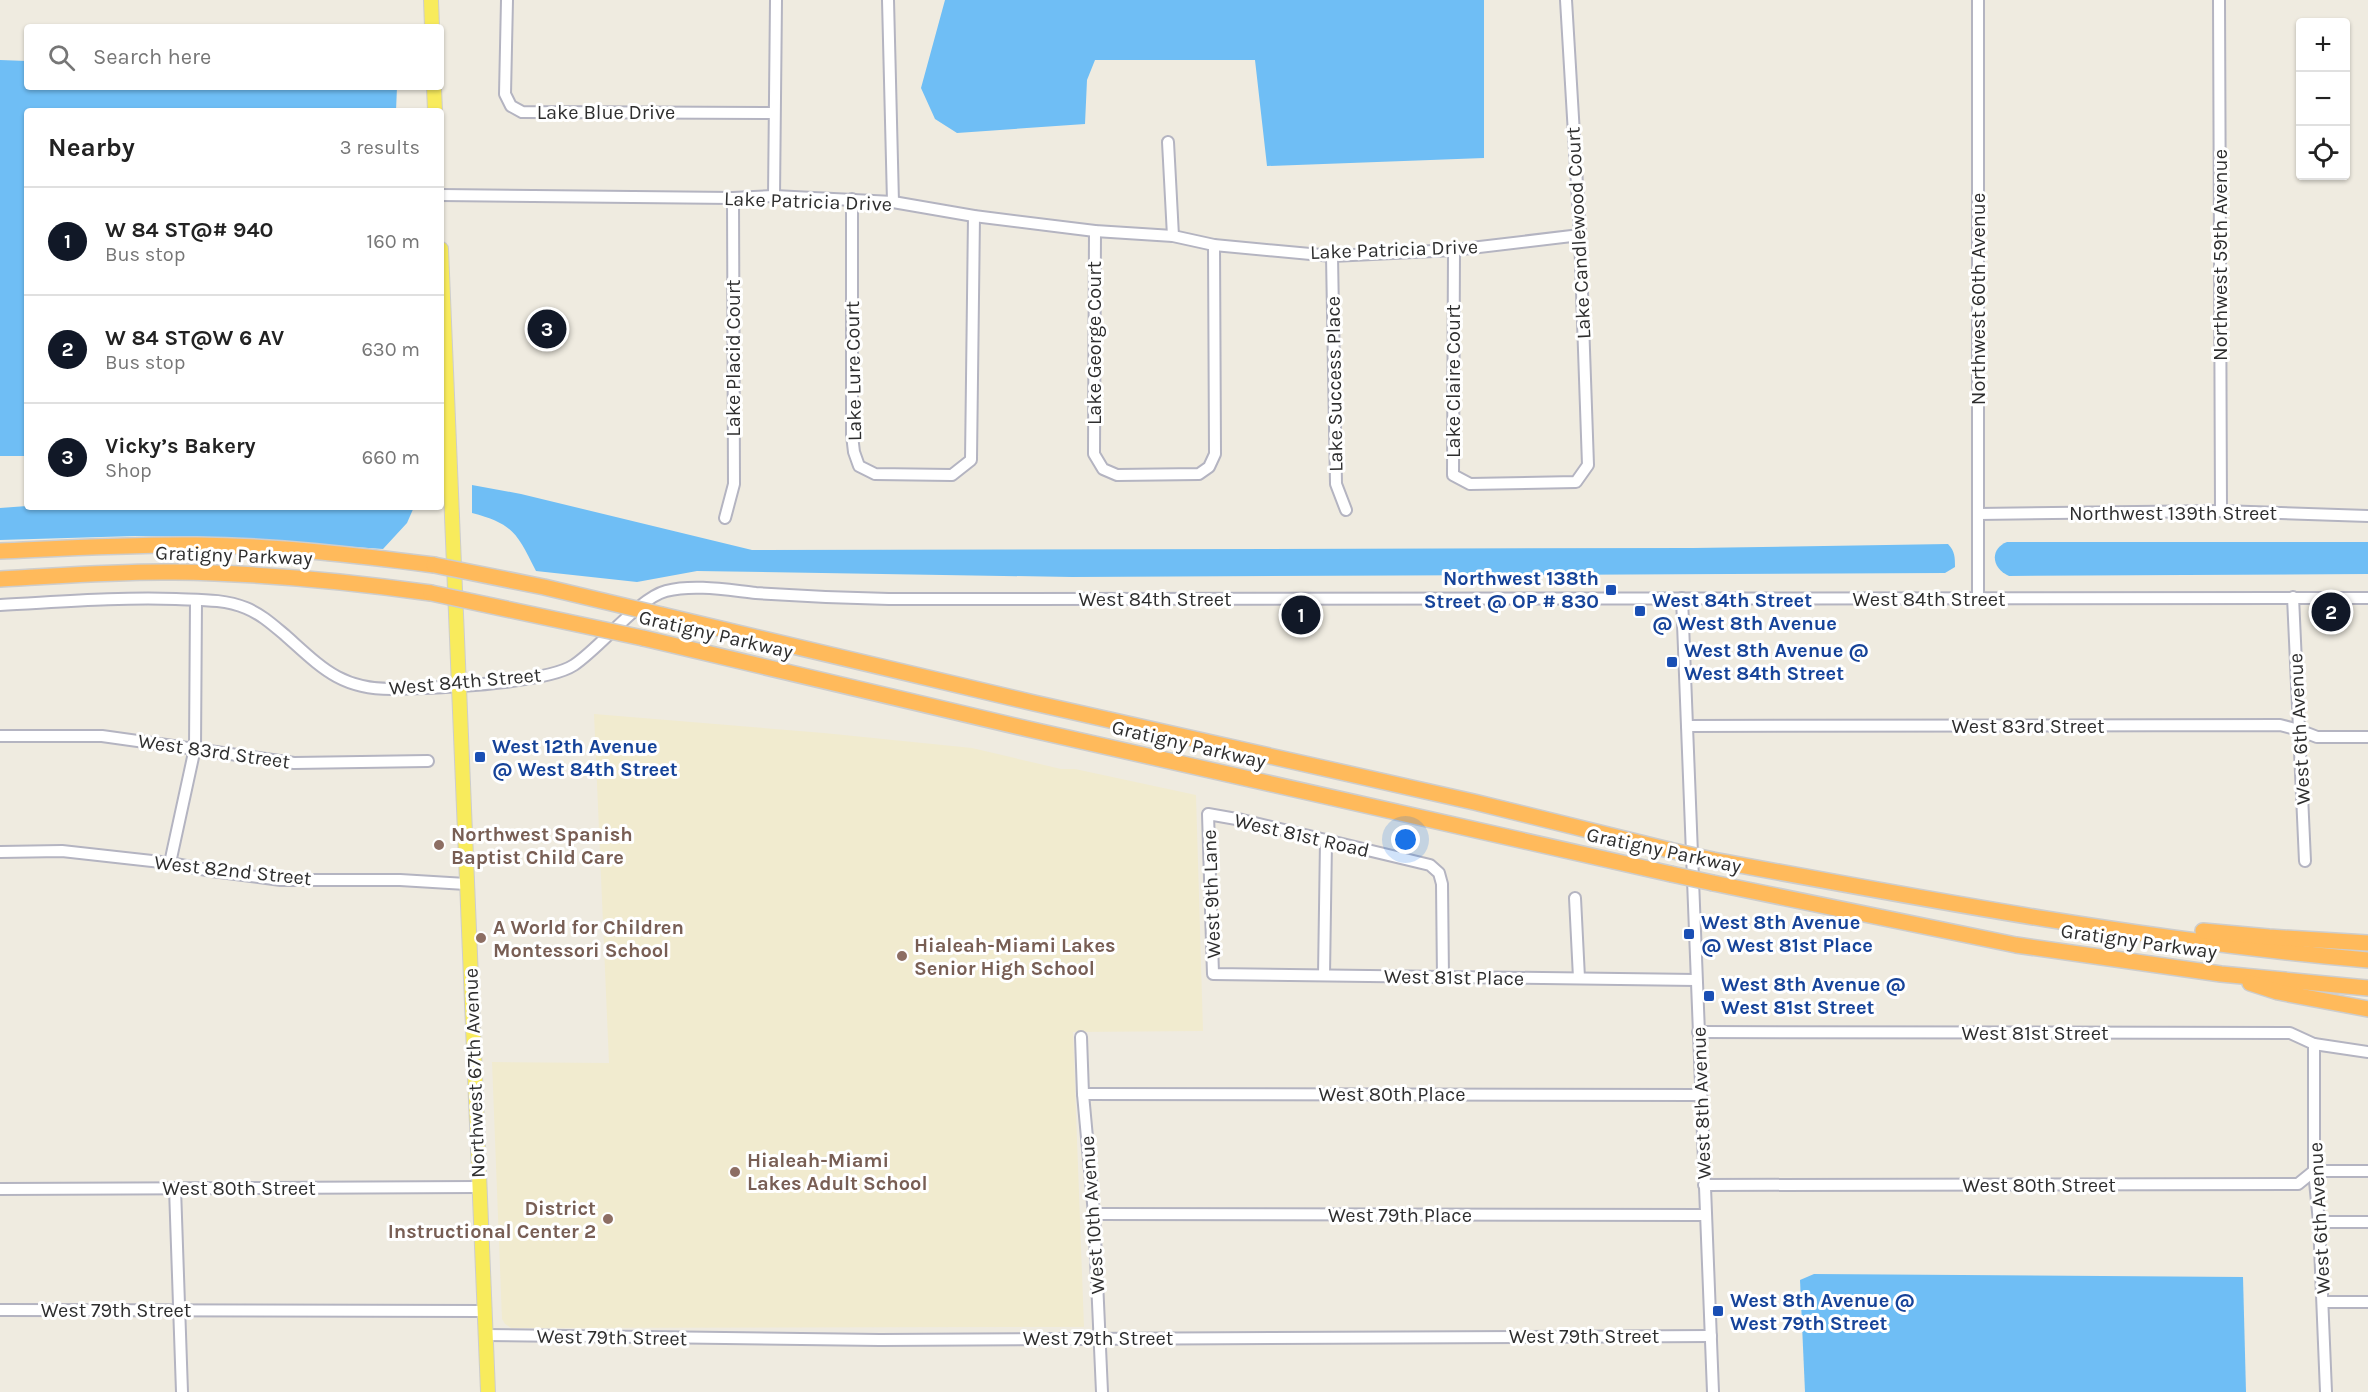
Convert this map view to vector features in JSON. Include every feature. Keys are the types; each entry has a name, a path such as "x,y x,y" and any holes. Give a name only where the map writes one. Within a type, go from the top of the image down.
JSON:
{"highway":[{"name":"Gratigny Parkway","path":"0,551 196,545 333,553 434,565 544,587 1034,703 1474,802 1713,860 1872,890 2130,931 2316,956 2368,960"},
{"name":"Gratigny Parkway","path":"0,579 173,572 240,574 353,582 430,593 643,638 1028,729 1671,874 2016,945 2221,974 2368,988"},
{"path":"2130,931 2194,930 2269,938 2368,943"},
{"path":"2221,974 2278,992 2368,1009"}],"main road":[{"path":"431,0 432,24"},
{"path":"434,90 435,108"},
{"name":"Northwest 67th Avenue","path":"444,346 488,1392"}],"street":[{"name":"Lake Blue Drive","path":"507,0 505,94 511,106 522,112 774,113"},
{"path":"774,196 776,0"},
{"path":"888,0 892,202"},
{"name":"Lake Candlewood Court","path":"1566,0 1580,235 1588,465"},
{"name":"Northwest 60th Avenue","path":"1978,0 1978,599"},
{"name":"Northwest 59th Avenue","path":"2219,0 2221,511"},
{"path":"1168,142 1173,236"},
{"name":"Lake Patricia Drive","path":"444,195 733,198 774,196 852,199 892,202 974,216 1095,231 1173,236 1214,246 1332,256 1454,250 1580,235"},
{"name":"Lake Placid Court","path":"725,518 734,484 733,198"},
{"name":"Lake Lure Court","path":"852,199 852,435 859,466 875,474 952,475 971,460 974,216"},
{"name":"Lake George Court","path":"1095,231 1094,454 1103,469 1117,475 1199,474 1209,467 1215,454 1214,246"},
{"name":"Lake Claire Court","path":"1454,250 1453,475 1470,484 1576,482 1588,465"},
{"name":"Lake Success Place","path":"1332,256 1336,484 1346,510"},
{"name":"Northwest 139th Street","path":"1978,514 2221,511 2368,516"},
{"name":"West 84th Street","path":"0,605 146,598 227,602 248,608 265,618 340,680 364,688 459,685 548,676 572,666 597,647 650,597 666,591 691,588 889,599 2368,597"},
{"name":"West 6th Avenue","path":"2293,597 2305,861"},
{"name":"West 8th Avenue","path":"1682,598 1713,1392"},
{"path":"170,863 195,748 196,600"},
{"name":"West 83rd Street","path":"1687,726 2280,725 2299,729 2317,737 2368,737"},
{"name":"West 83rd Street","path":"0,736 102,736 294,763 428,761"},
{"name":"West 81st Road","path":"1208,814 1430,865 1439,873 1442,884 1443,978"},
{"name":"West 9th Lane","path":"1208,814 1213,974"},
{"path":"1324,975 1326,841"},
{"name":"West 82nd Street","path":"0,852 62,851 170,863 281,880 400,880 466,884"},
{"path":"1575,898 1579,978"},
{"name":"West 81st Place","path":"1213,974 1696,980"},
{"name":"West 81st Street","path":"1698,1032 2290,1033 2314,1044 2368,1052"},
{"name":"West 10th Avenue","path":"1081,1037 1083,1094 1094,1214 1102,1392"},
{"name":"West 6th Avenue","path":"2314,1044 2314,1171 2319,1222 2326,1392"},
{"name":"West 80th Place","path":"1083,1094 1701,1095"},
{"name":"West 80th Street","path":"1704,1185 2298,1184 2314,1171 2368,1171"},
{"name":"West 80th Street","path":"0,1189 479,1187"},
{"path":"175,1188 182,1392"},
{"name":"West 79th Place","path":"1094,1214 1706,1215"},
{"path":"2319,1222 2368,1222"},
{"path":"2323,1302 2368,1302"},
{"name":"West 79th Street","path":"0,1310 484,1311"},
{"name":"West 79th Street","path":"485,1335 717,1339 1711,1336"}],"shaded area":[{"name":"Hialeah-Miami Lakes Senior High School","path":"594,714 972,748 1061,769 1075,769 1196,795 1203,1031 1073,1032 1084,1327 511,1328 505,1324 502,1319 492,1062 609,1063"}],"water":[{"path":"945,0 1484,0 1484,158 1267,166 1255,60 1095,60 1087,80 1085,124 957,133 935,119 921,88"},
{"path":"0,60 24,61 24,90 397,90 396,108 24,108 24,456 0,456"},
{"path":"472,485 521,494 752,550 1693,548 1948,544 1955,558 1955,567 1945,573 1072,577 697,571 637,582 536,571 513,532 506,526 472,513"},
{"path":"24,506 24,510 413,510 407,523 383,549 211,537 135,536 0,540 0,508"},
{"path":"2007,542 2368,542 2368,574 2009,576 1999,569 1995,559 1997,549"},
{"path":"1814,1274 2243,1277 2246,1392 1805,1392 1800,1280"}],"place":[{"name":"Vicky’s Bakery","path":"547,329"},
{"name":"Northwest 138th Street @ OP # 830","path":"1611,590"},
{"name":"West 84th Street @ West 8th Avenue","path":"1640,611"},
{"name":"W 84 ST@W 6 AV","path":"2331,612"},
{"name":"W 84 ST@# 940","path":"1301,615"},
{"name":"West 8th Avenue @ West 84th Street","path":"1672,662"},
{"name":"West 12th Avenue @ West 84th Street","path":"480,757"},
{"name":"Northwest Spanish Baptist Child Care","path":"439,845"},
{"name":"West 8th Avenue @ West 81st Place","path":"1689,934"},
{"name":"A World for Children Montessori School","path":"481,938"},
{"name":"Hialeah-Miami Lakes Senior High School","path":"902,956"},
{"name":"West 8th Avenue @ West 81st Street","path":"1709,996"},
{"name":"Hialeah-Miami Lakes Adult School","path":"735,1172"},
{"name":"District Instructional Center 2","path":"608,1219"},
{"name":"West 8th Avenue @ West 79th Street","path":"1718,1311"}]}
